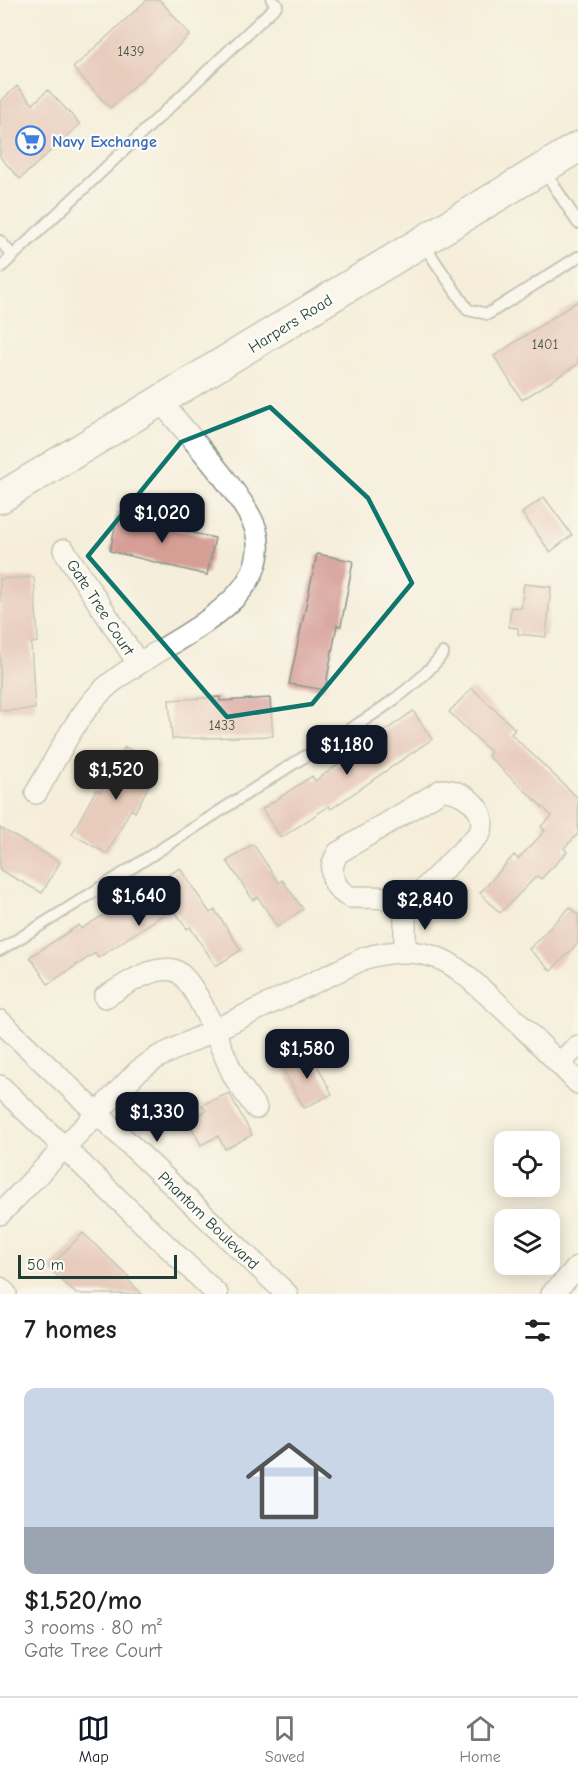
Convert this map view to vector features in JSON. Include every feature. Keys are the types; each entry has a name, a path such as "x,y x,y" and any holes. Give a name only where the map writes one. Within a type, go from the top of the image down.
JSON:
{"street":[{"name":"Harpers Road","path":"0,498 578,147"},
{"name":"Gate Tree Court","path":"36,793 78,722 100,693 138,663 231,604 247,585 257,565 258,544 249,513 161,402"},
{"name":"Gate Tree Court","path":"64,550 138,663"},
{"path":"405,951 405,915 415,898 480,833 484,824 482,815 464,795 454,790 442,790 432,795 338,854 332,862 334,881 342,893 350,897 415,898"},
{"path":"0,1214 96,1112 138,1071 158,1057 365,958 382,953 405,951 438,958 462,972 533,1035 578,1083"},
{"path":"105,997 146,974 171,970 185,978 236,1078 256,1108"},
{"name":"Phantom Boulevard","path":"0,1021 287,1294"},
{"path":"559,1063 578,1046"},
{"path":"0,1086 217,1294"},
{"path":"552,1294 578,1267"},
{"path":"0,1288 6,1294"}],"lane":[{"path":"0,268 277,5 272,0"},
{"path":"544,169 578,223"},
{"path":"0,241 13,256"},
{"path":"422,242 468,310 477,314 488,314 578,257"},
{"path":"0,950 104,887 372,714 418,681 443,653"}],"highlighted area":[{"path":"270,407 368,498 412,583 312,704 227,717 88,556 181,442"}],"building":[{"path":"147,0 160,0 190,35 110,108 73,68"},
{"name":"Navy Exchange","path":"17,86 33,104 48,90 80,124 20,179 0,157 0,102"},
{"path":"578,301 578,364 522,400 494,356"},
{"path":"544,497 572,535 550,552 522,513"},
{"path":"118,512 167,523 166,527 215,538 207,575 110,551"},
{"path":"317,554 353,561 341,626 337,625 325,690 289,684"},
{"path":"34,577 38,642 31,643 35,709 0,711 0,579"},
{"path":"524,584 551,587 546,637 518,634 518,628 509,627 511,607 521,608"},
{"path":"472,688 515,729 511,734 578,798 578,834 564,848 567,852 541,879 537,876 500,913 480,893 514,855 518,859 545,831 541,826 552,816 488,756 491,752 449,712"},
{"path":"220,697 220,701 270,698 273,736 172,739 169,700"},
{"path":"413,711 432,739 331,809 329,806 281,838 262,809 312,776 315,781"},
{"path":"125,747 159,766 135,812 131,809 107,854 72,834 96,790 101,792"},
{"path":"0,828 60,862 42,893 0,870"},
{"path":"253,844 279,883 282,880 303,909 277,927 258,897 253,900 227,861"},
{"path":"180,868 210,913 215,910 241,950 216,966 190,927 187,929 173,908 98,958 95,953 48,984 30,957 79,925 81,929"},
{"path":"570,907 578,915 578,943 551,971 529,949"},
{"path":"310,1051 332,1094 304,1108 282,1066"},
{"path":"229,1093 252,1135 225,1149 218,1136 201,1145 188,1120 206,1111 202,1105"},
{"path":"83,1233 129,1277 127,1279 142,1294 76,1294 49,1268"}],"place":[{"name":"Navy Exchange","path":"31,141"}]}
